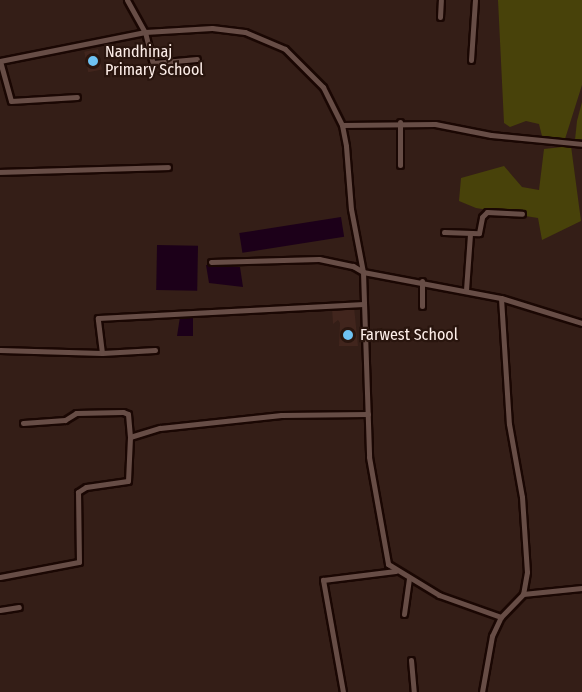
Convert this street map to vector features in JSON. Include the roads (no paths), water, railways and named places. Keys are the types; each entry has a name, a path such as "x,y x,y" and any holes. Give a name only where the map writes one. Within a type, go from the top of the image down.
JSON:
{"street":[{"path":"127,0 145,32 153,63 197,59"},
{"path":"440,17 441,0"},
{"path":"471,60 475,0"},
{"path":"77,97 11,101 0,61 145,32 212,28 265,39 285,49 323,87 342,125 363,272 369,457 383,548 388,564 395,571 439,595 501,617"},
{"path":"342,125 400,122 582,144"},
{"path":"400,122 400,165"},
{"path":"0,172 168,167"},
{"path":"444,232 470,234 480,232 482,217 487,212 522,214"},
{"path":"466,290 470,234"},
{"path":"211,262 319,259 363,272 422,281 501,298 582,323"},
{"path":"422,281 422,306"},
{"path":"482,692 492,636 501,617 523,594 527,572 522,497 509,424 501,298"},
{"path":"102,353 101,317 364,304"},
{"path":"0,350 102,353 155,350"},
{"path":"0,577 79,562 78,492 86,487 128,481 130,437 128,414 123,412 76,413 64,420 23,423"},
{"path":"130,437 160,428 281,415 368,414"},
{"path":"343,692 323,580 395,571"},
{"path":"404,614 409,578"},
{"path":"523,594 582,588"},
{"path":"0,610 19,607"},
{"path":"411,660 414,692"}],"place":[{"name":"Nandhinaj Primary School","path":"93,61"},
{"name":"Farwest School","path":"348,335"}]}
